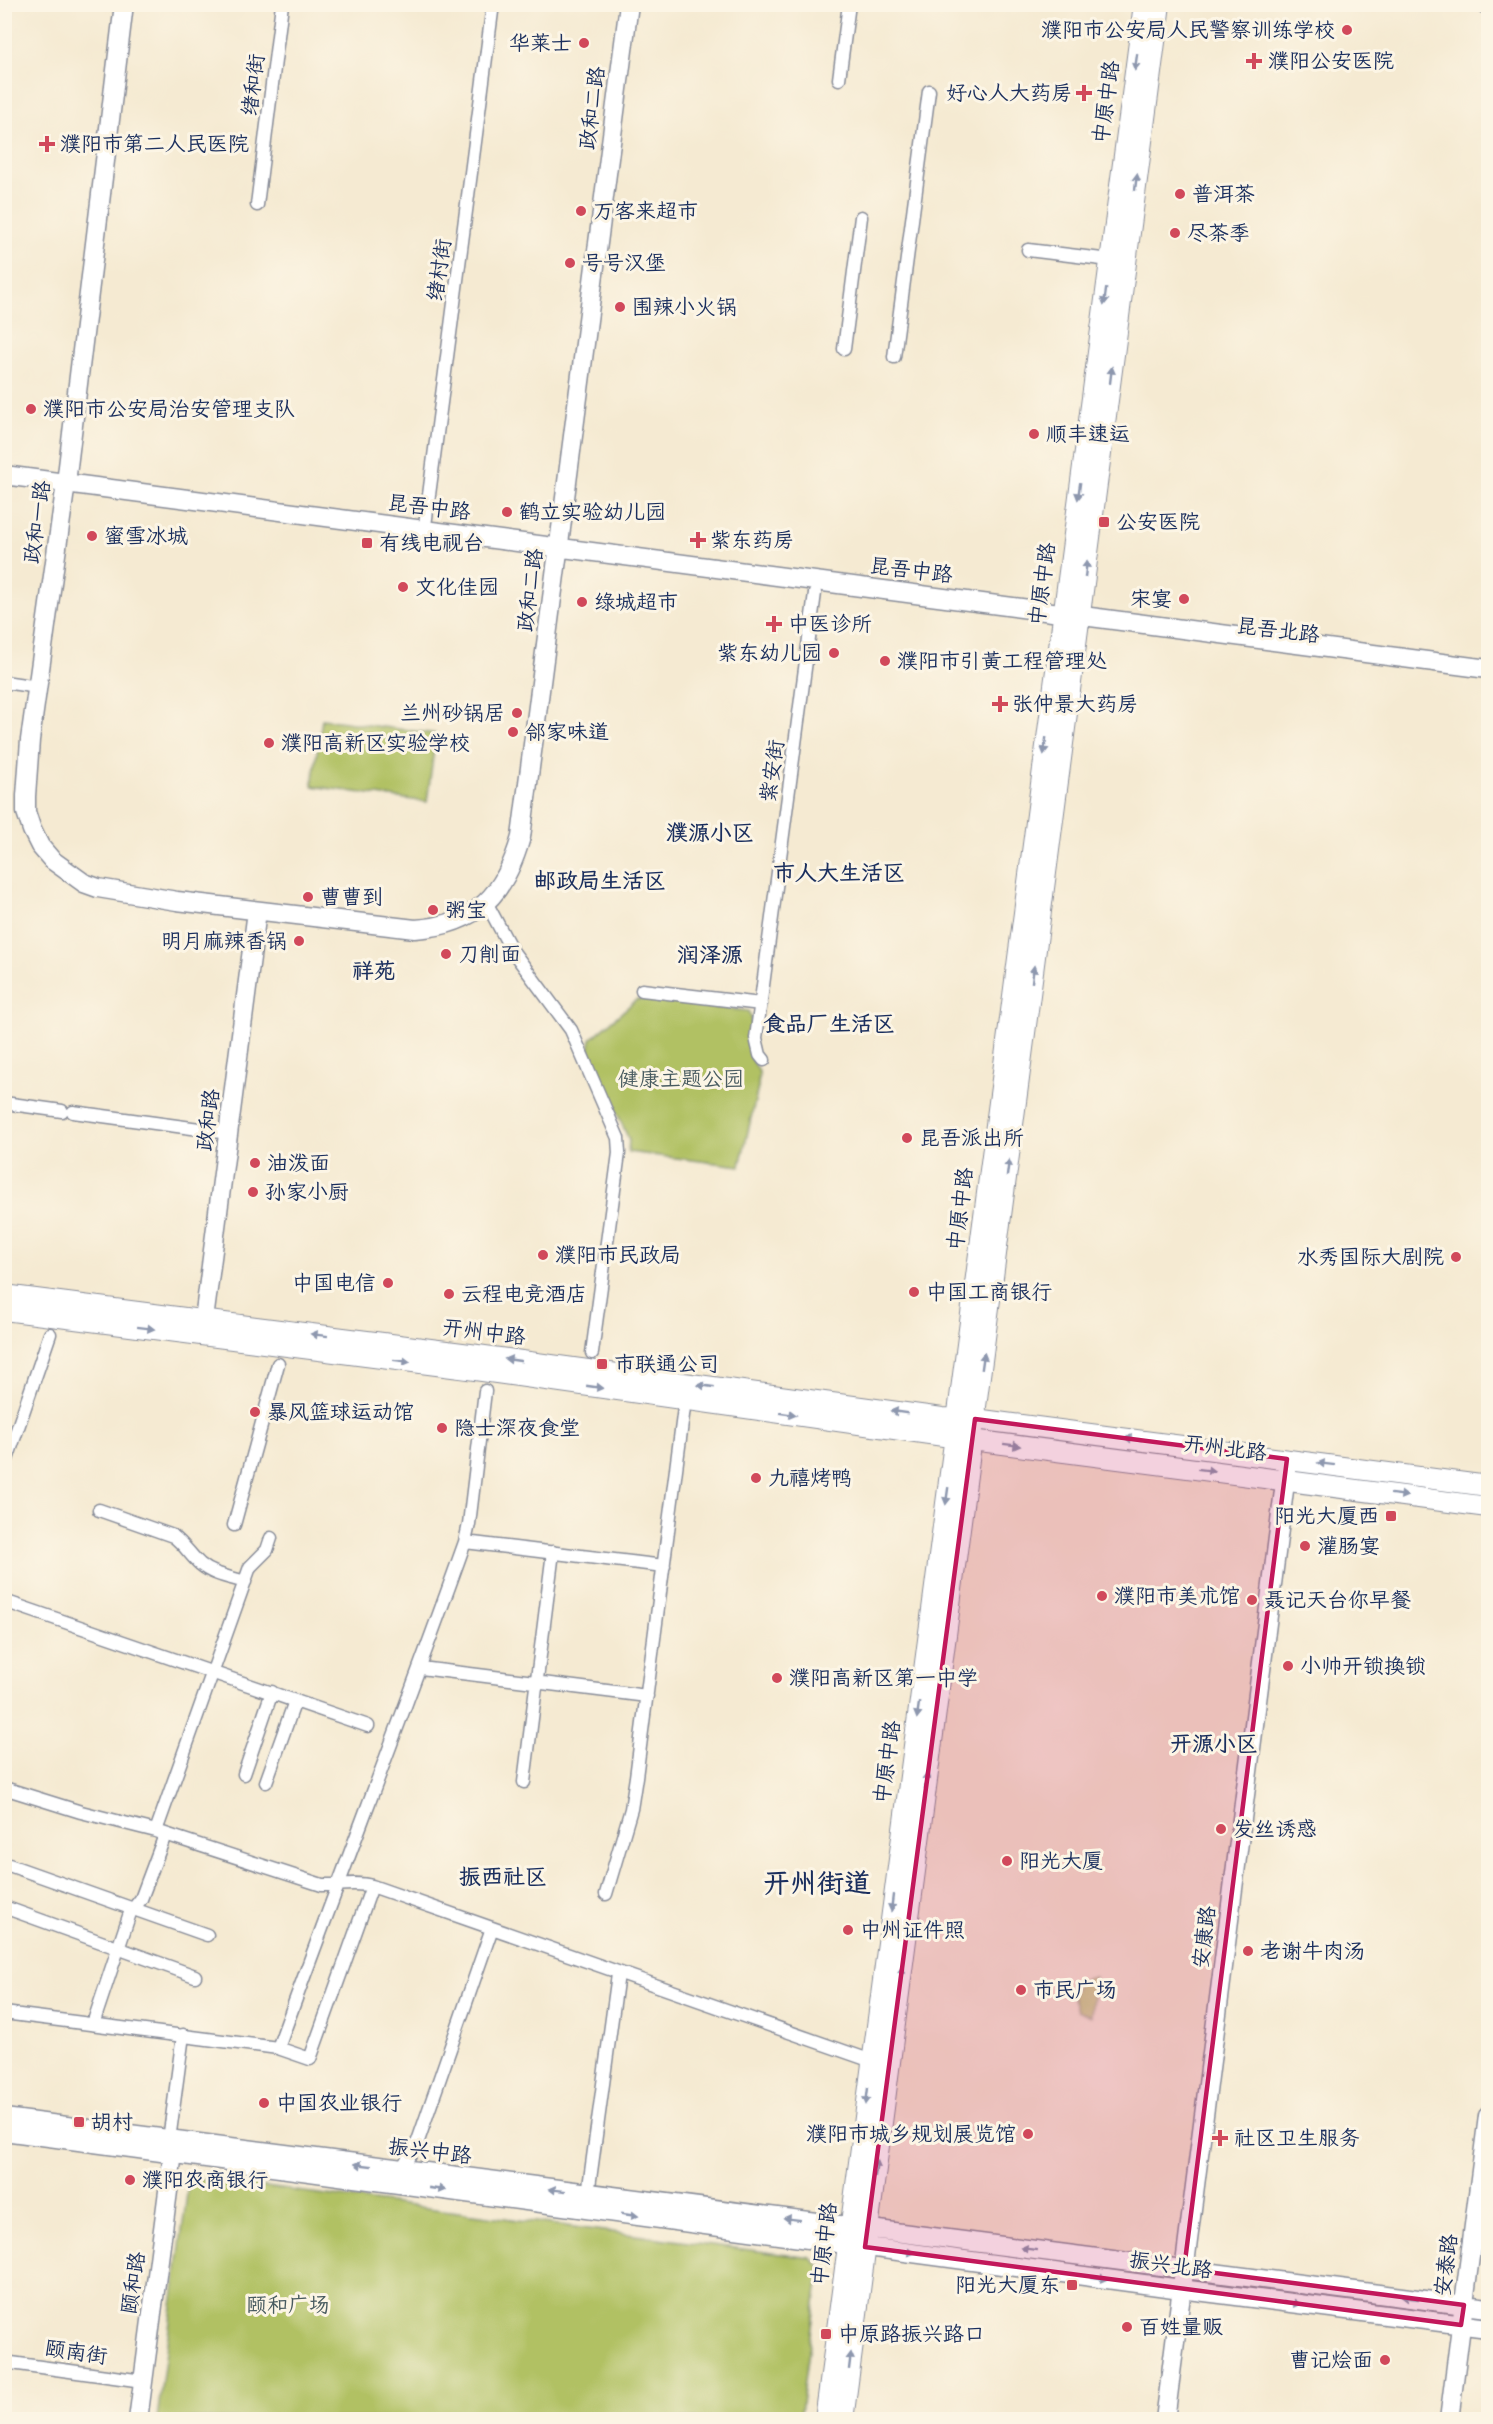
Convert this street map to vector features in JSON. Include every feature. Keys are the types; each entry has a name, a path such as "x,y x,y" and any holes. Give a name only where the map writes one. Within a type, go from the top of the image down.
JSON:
{"main road":[{"name":"中原中路","path":"1070,620 1110,260 1143,4"},
{"name":"中原中路","path":"843,2420 872,2061 966,1418 1070,620 1160,4"},
{"name":"开州中路","path":"4,1295 203,1328 963,1439"},
{"name":"开州中路","path":"4,1310 482,1355 942,1418 966,1418"},
{"name":"开州北路","path":"966,1418 1488,1486"},
{"name":"中原中路","path":"825,2420 858,2236 963,1439"},
{"name":"开州北路","path":"963,1439 1488,1507"}],"street":[{"name":"政和一路","path":"124,4 65,489 29,750 26,812 40,846 52,860 84,883 98,888 257,911"},
{"name":"绪和街","path":"257,205 282,4"},
{"name":"绪村街","path":"424,535 493,4"},
{"name":"政和二路","path":"257,911 415,929 447,924 468,915 486,902 505,880 514,862 521,837 628,4"},
{"path":"839,79 849,4"},
{"path":"894,357 929,91"},
{"path":"844,349 861,217"},
{"path":"1028,250 1110,260"},
{"name":"昆吾中路","path":"4,475 65,489"},
{"name":"昆吾中路","path":"4,487 65,489 1070,620"},
{"name":"昆吾中路","path":"558,553 815,592 1070,620"},
{"name":"紫安街","path":"764,1060 760,1055 756,1038 815,592"},
{"name":"昆吾北路","path":"1070,620 1488,669"},
{"name":"昆吾北路","path":"1070,620 1488,681"},
{"path":"4,682 38,687"},
{"path":"486,902 511,949 572,1030 618,1138 619,1153 592,1353"},
{"name":"政和路","path":"203,1328 257,911"},
{"path":"642,990 761,1004"},
{"path":"4,1103 229,1132"},
{"path":"5,1467 50,1334"},
{"path":"234,1525 278,1364"},
{"path":"278,2048 336,1886 421,1668 465,1542 485,1391"},
{"path":"606,1894 631,1809 686,1400"},
{"name":"安康路","path":"1165,2420 1287,1459"},
{"path":"99,1510 173,1536 182,1542 199,1563 212,1572 245,1582"},
{"path":"93,2024 130,1913 141,1899 160,1833 250,1567 267,1550 271,1538"},
{"path":"465,1542 664,1566"},
{"path":"524,1782 553,1552"},
{"path":"4,1601 368,1726"},
{"path":"421,1668 647,1696"},
{"path":"244,1774 272,1692"},
{"path":"266,1782 295,1701"},
{"path":"4,1788 160,1833 322,1885 361,1883 372,1886 872,2061"},
{"path":"9,1865 207,1935"},
{"path":"4,2013 278,2048 310,2059 372,1886"},
{"path":"4,1907 195,1976"},
{"path":"401,2170 418,2141 492,1928"},
{"path":"588,2194 618,1974"},
{"path":"171,2146 183,2035"},
{"name":"安泰路","path":"1449,2420 1488,2116"},
{"name":"振兴中路","path":"4,2118 171,2146 858,2236"},
{"name":"振兴中路","path":"4,2131 401,2170 588,2194 858,2236"},
{"name":"颐和路","path":"138,2420 171,2146"},
{"name":"振兴北路","path":"858,2236 1184,2269 1488,2308"},
{"name":"振兴北路","path":"858,2236 1182,2289 1488,2328"},
{"name":"颐南街","path":"4,2362 143,2381"}],"highlighted area":[{"path":"975,1419 1287,1459 1184,2269 1464,2305 1461,2325 865,2247"}],"green space":[{"path":"322,719 436,734 427,802 312,786"},
{"name":"健康主题公园","path":"636,1000 748,1011 751,1017 751,1058 759,1072 758,1088 740,1166 628,1152 629,1140 589,1049 591,1039"},
{"path":"1095,1977 1091,2016 1077,2010 1072,1995 1078,1982"},
{"name":"颐和广场","path":"196,2178 811,2258 820,2266 800,2419 157,2419 188,2186"}],"place":[{"name":"濮阳市公安局人民警察训练学校","path":"1347,30"},
{"name":"华莱士","path":"584,43"},
{"name":"濮阳公安医院","path":"1254,61"},
{"name":"好心人大药房","path":"1084,93"},
{"name":"濮阳市第二人民医院","path":"47,144"},
{"name":"普洱茶","path":"1180,194"},
{"name":"万客来超市","path":"581,211"},
{"name":"尽茶季","path":"1175,233"},
{"name":"号号汉堡","path":"570,263"},
{"name":"围辣小火锅","path":"620,307"},
{"name":"濮阳市公安局治安管理支队","path":"31,409"},
{"name":"顺丰速运","path":"1034,434"},
{"name":"鹤立实验幼儿园","path":"507,512"},
{"name":"公安医院","path":"1104,522"},
{"name":"蜜雪冰城","path":"92,536"},
{"name":"紫东药房","path":"698,540"},
{"name":"有线电视台","path":"367,543"},
{"name":"文化佳园","path":"403,587"},
{"name":"宋宴","path":"1184,599"},
{"name":"绿城超市","path":"582,602"},
{"name":"中医诊所","path":"774,624"},
{"name":"紫东幼儿园","path":"834,653"},
{"name":"濮阳市引黄工程管理处","path":"885,661"},
{"name":"张仲景大药房","path":"1000,704"},
{"name":"兰州砂锅居","path":"517,713"},
{"name":"邻家味道","path":"513,732"},
{"name":"濮阳高新区实验学校","path":"269,743"},
{"name":"曹曹到","path":"308,897"},
{"name":"粥宝","path":"433,910"},
{"name":"明月麻辣香锅","path":"299,941"},
{"name":"刀削面","path":"446,954"},
{"name":"昆吾派出所","path":"907,1138"},
{"name":"油泼面","path":"255,1163"},
{"name":"孙家小厨","path":"253,1192"},
{"name":"濮阳市民政局","path":"543,1255"},
{"name":"水秀国际大剧院","path":"1456,1257"},
{"name":"中国电信","path":"388,1283"},
{"name":"中国工商银行","path":"914,1292"},
{"name":"云程电竞酒店","path":"449,1294"},
{"name":"市联通公司","path":"602,1364"},
{"name":"暴风篮球运动馆","path":"255,1412"},
{"name":"隐士深夜食堂","path":"442,1428"},
{"name":"九禧烤鸭","path":"756,1478"},
{"name":"阳光大厦西","path":"1391,1516"},
{"name":"灌肠宴","path":"1305,1546"},
{"name":"濮阳市美术馆","path":"1102,1596"},
{"name":"聂记天台你早餐","path":"1252,1600"},
{"name":"小帅开锁换锁","path":"1288,1666"},
{"name":"濮阳高新区第一中学","path":"777,1678"},
{"name":"发丝诱惑","path":"1221,1829"},
{"name":"阳光大厦","path":"1007,1861"},
{"name":"中州证件照","path":"848,1930"},
{"name":"老谢牛肉汤","path":"1248,1951"},
{"name":"市民广场","path":"1021,1990"},
{"name":"中国农业银行","path":"264,2103"},
{"name":"胡村","path":"79,2122"},
{"name":"濮阳市城乡规划展览馆","path":"1028,2134"},
{"name":"社区卫生服务","path":"1220,2138"},
{"name":"濮阳农商银行","path":"130,2180"},
{"name":"阳光大厦东","path":"1072,2285"},
{"name":"百姓量贩","path":"1127,2327"},
{"name":"中原路振兴路口","path":"826,2334"},
{"name":"曹记烩面","path":"1385,2360"}],"district":[{"name":"濮源小区","path":"710,832"},
{"name":"市人大生活区","path":"839,872"},
{"name":"邮政局生活区","path":"600,880"},
{"name":"润泽源","path":"710,954"},
{"name":"祥苑","path":"374,970"},
{"name":"食品厂生活区","path":"829,1023"},
{"name":"开源小区","path":"1214,1743"},
{"name":"振西社区","path":"503,1876"},
{"name":"开州街道","path":"817,1883"}]}
